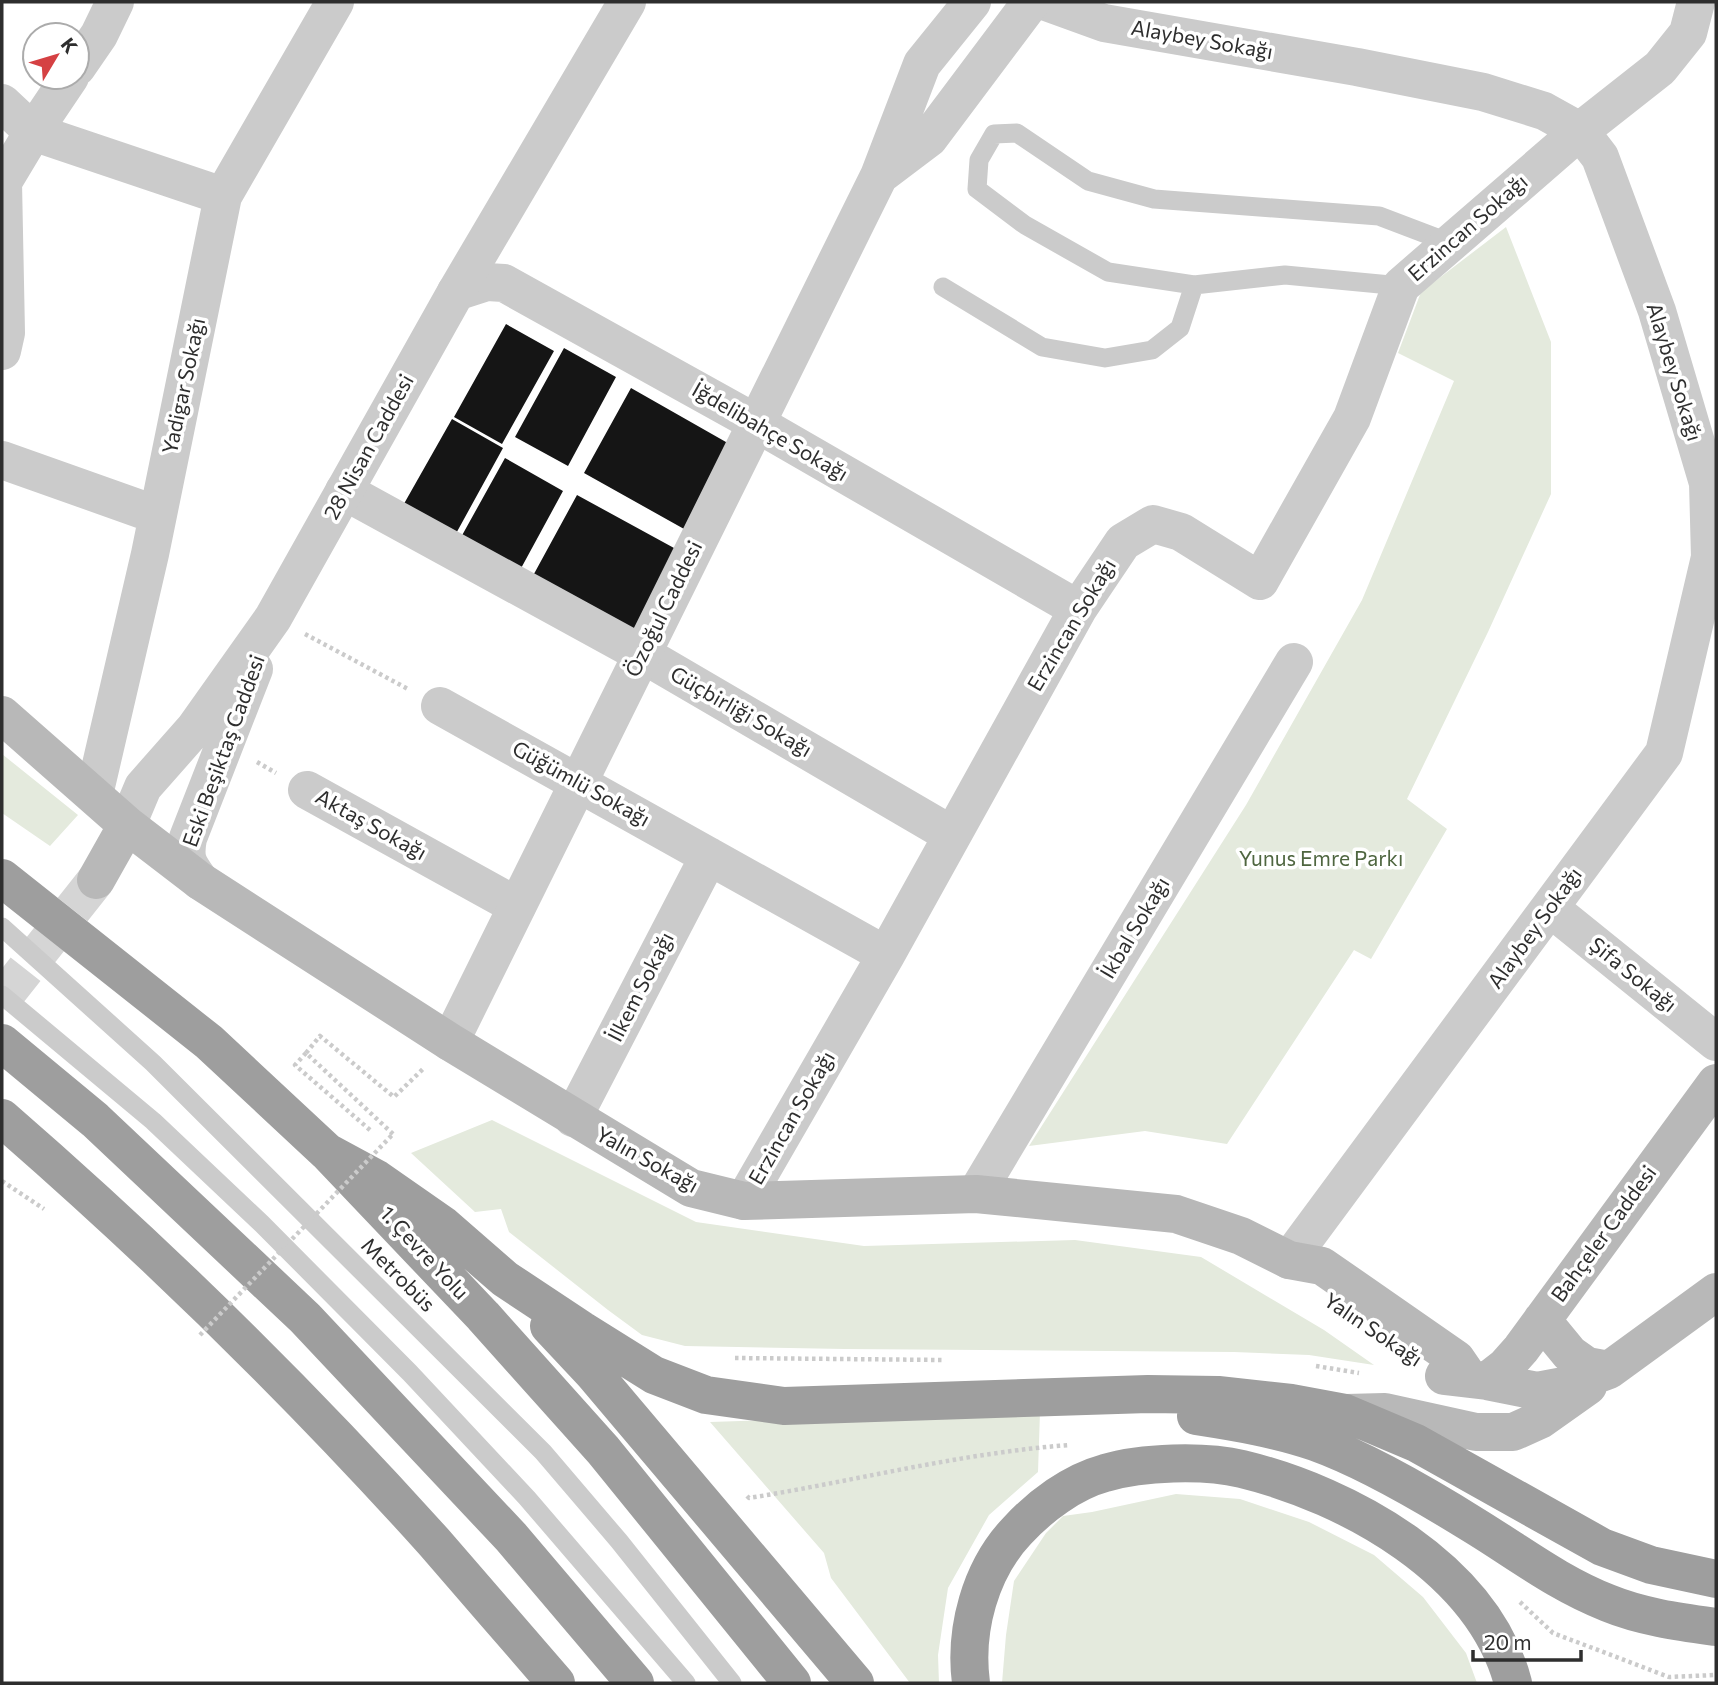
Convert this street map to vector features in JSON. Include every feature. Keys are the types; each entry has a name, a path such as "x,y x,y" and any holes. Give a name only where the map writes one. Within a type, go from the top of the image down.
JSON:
{"highway":[{"name":"1. Çevre Yolu","path":"2,878 209,1042 327,1152 474,1306 603,1450 792,1683"},
{"path":"2,1043 95,1121 305,1318 511,1537 635,1683"},
{"path":"2,1118 99,1202 308,1408 433,1542 556,1683"},
{"path":"327,1152 377,1179 443,1225 506,1279 593,1373 855,1683"},
{"path":"506,1279 654,1375 706,1395 784,1406 1148,1394 1218,1395 1291,1403 1345,1413 1416,1443 1602,1547 1651,1565 1716,1579"},
{"path":"1062,1397 1229,1421 1314,1442 1434,1501 1526,1560 1609,1604 1661,1619 1716,1627"},
{"path":"971,1683 970,1640 982,1588 1001,1548 1033,1514 1070,1489 1103,1473 1170,1463 1239,1468 1284,1482 1394,1533 1446,1575 1483,1619 1508,1663 1513,1683"}],"main road":[{"name":"Yalın Sokağı","path":"2,715 127,825 200,881 450,1042 691,1188 744,1201 976,1194 1176,1214 1241,1236 1289,1260 1315,1290 1401,1351 1446,1377 1537,1391 1569,1385 1609,1370"},
{"name":"28 Nisan Caddesi","path":"96,880 127,825"},
{"name":"Bahçeler Caddesi","path":"1478,1380 1505,1367 1521,1349 1716,1083"},
{"path":"1345,1413 1385,1412 1476,1432 1513,1432 1564,1405 1716,1292"},
{"path":"1542,1320 1570,1354 1587,1366 1609,1370"}],"street":[{"path":"91,47 115,2"},
{"name":"Yadigar Sokağı","path":"94,795 150,554 223,196 335,2"},
{"name":"28 Nisan Caddesi","path":"127,825 143,787 195,727 273,618 456,292 627,2"},
{"name":"Özoğul Caddesi","path":"450,1042 879,176 922,64 971,2"},
{"path":"879,176 929,138 1031,2"},
{"name":"Alaybey Sokağı","path":"1046,2 1104,23 1483,92 1544,111 1580,131 1600,157 1657,311 1712,475 1710,557 1664,753 1289,1260"},
{"name":"Erzincan Sokağı","path":"744,1201 886,955 1078,609 1122,542 1153,524 1181,532 1260,581 1352,418 1401,286 1580,131 1660,68 1688,33 1696,2"},
{"path":"2,351 6,333 2,182 61,91"},
{"path":"2,103 33,132 223,196"},
{"name":"İğdelibahçe Sokağı","path":"456,292 487,282 504,283 756,423 1078,609"},
{"path":"2,460 157,515"},
{"name":"Güçbirliği Sokağı","path":"344,491 642,654 952,835"},
{"name":"Eski Beşiktaş Caddesi","path":"200,881 187,863 188,838 273,618"},
{"name":"İkbal Sokağı","path":"976,1194 1294,662"},
{"name":"Güğümlü Sokağı","path":"440,705 886,955"},
{"name":"Aktaş Sokağı","path":"307,790 517,906"},
{"name":"İlkem Sokağı","path":"573,1118 709,856"},
{"name":"Şifa Sokağı","path":"1550,908 1716,1042"}],"lane":[{"path":"1401,286 1285,275 1194,285 1108,272 1026,225 977,189 979,160 994,134 1017,133 1088,181 1154,200 1379,216 1450,243"},
{"path":"943,287 1042,347 1105,358 1152,350 1180,328 1194,285"},
{"name":"Metrobüs","path":"2,927 153,1063 542,1452 619,1541 732,1683"},
{"path":"2,995 153,1121 271,1233 410,1373 527,1498 686,1683"}],"path":[{"path":"273,618 440,705"},
{"name":"Aktaş Sokağı","path":"225,744 307,790"},
{"path":"389,1147 295,1065 320,1036 394,1097 450,1042"},
{"path":"200,1335 393,1134 306,1053"},
{"path":"729,1358 955,1360"},
{"path":"1313,1366 1366,1374"},
{"path":"740,1488 749,1498 1022,1448 1077,1444"}],"green space":[{"name":"Yunus Emre Parkı","path":"1506,227 1551,342 1551,494 1407,799 1447,829 1371,959 1354,950 1227,1144 1145,1131 1029,1146 1246,805 1362,600 1454,381 1398,353 1421,292"},
{"path":"2,754 78,815 50,846 2,813"},
{"path":"492,1120 696,1222 864,1246 1075,1240 1201,1257 1324,1330 1374,1365 1309,1355 1234,1352 685,1346 642,1335 509,1232 501,1209 475,1212 411,1153"},
{"path":"1040,1412 1038,1472 989,1515 948,1588 938,1655 939,1683 910,1683 831,1578 824,1553 710,1422"},
{"path":"1176,1494 1240,1499 1309,1522 1374,1555 1423,1597 1466,1653 1477,1683 1002,1683 1014,1581 1046,1533 1063,1516"}],"building":[{"path":"506,324 554,351 502,444 454,417"},
{"path":"564,348 616,377 568,466 515,437"},
{"path":"631,388 740,450 693,534 584,473"},
{"path":"452,419 503,448 453,539 401,509"},
{"path":"505,458 563,491 519,572 460,539"},
{"path":"577,495 685,554 637,642 529,583"}],"tunnel":[{"path":"2,999 96,880"}]}
